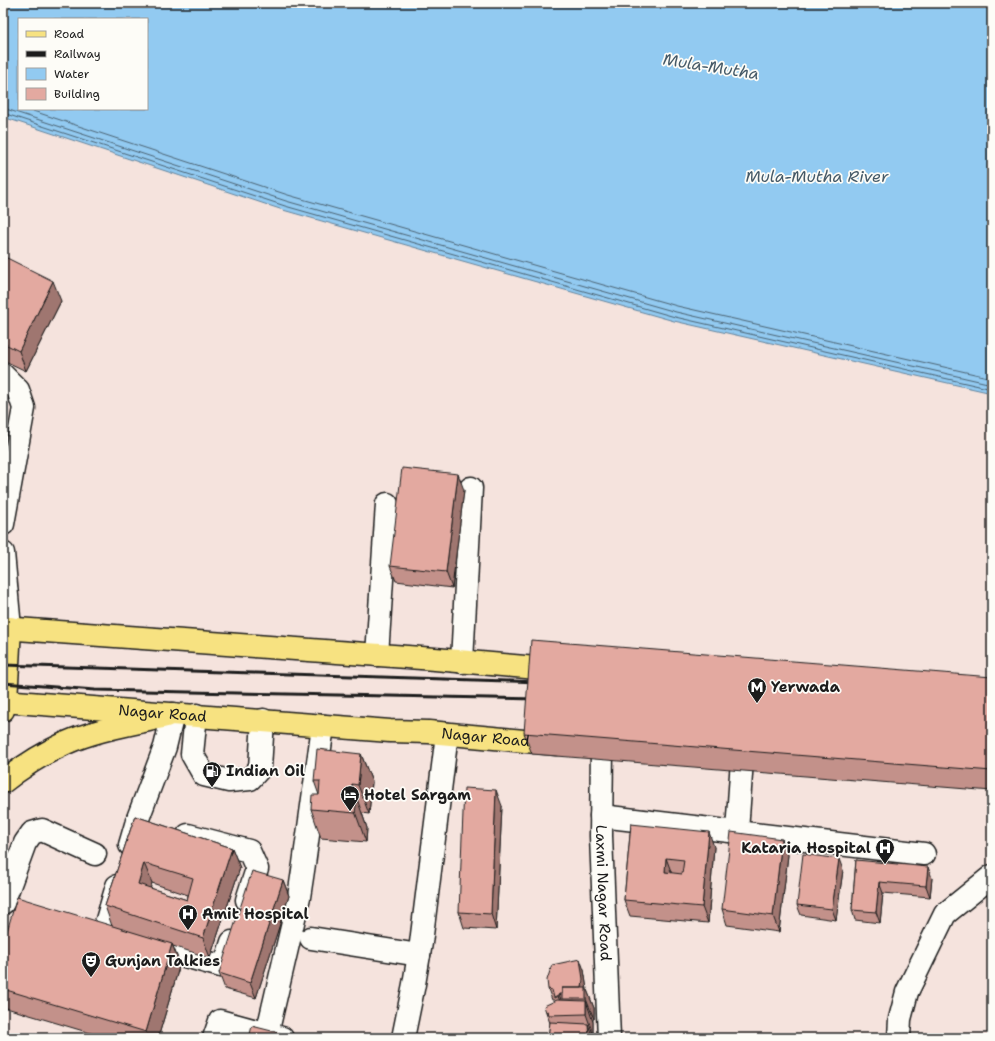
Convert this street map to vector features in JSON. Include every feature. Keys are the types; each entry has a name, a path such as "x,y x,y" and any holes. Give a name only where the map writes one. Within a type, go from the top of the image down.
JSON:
{"main road":[{"path":"4,704 6,628 377,655 581,672"},
{"name":"Nagar Road","path":"4,704 196,715 323,726 447,734 625,750"},
{"path":"3,782 66,743 93,733 173,714"}],"street":[{"path":"3,375 18,390 24,408 3,524"},
{"path":"462,662 471,488"},
{"path":"377,655 387,504"},
{"path":"3,553 6,628"},
{"path":"137,821 249,851 257,869 224,967 124,939 104,930 137,821 165,747 173,714"},
{"path":"196,715 192,754 204,775 229,781 250,779 260,768 263,720"},
{"path":"214,1038 220,1022 274,1036 301,884 323,726"},
{"path":"403,1038 419,955 447,734"},
{"name":"Laxmi Nagar Road","path":"602,748 601,816 609,1038"},
{"path":"737,831 741,760"},
{"path":"601,816 924,854"},
{"path":"3,903 25,843 32,833 42,830 95,854"},
{"path":"899,1038 900,1019 907,992 945,914 992,876"},
{"path":"311,938 419,955"}],"water":[{"name":"Mula-Mutha River","path":"3,3 992,3 992,393 674,321 283,210 3,117"}],"building":[{"path":"3,256 53,281 19,351 3,343"},
{"path":"402,468 458,474 446,572 390,566"},
{"path":"531,640 992,677 992,771 524,733"},
{"path":"317,749 361,754 358,785 352,784 350,798 357,799 355,813 311,809 312,795 319,795 320,781 314,781"},
{"path":"464,788 496,790 491,914 459,912"},
{"path":"135,816 232,848 203,938 105,906","holes":["144,863 193,878 187,900 138,884"]},
{"path":"631,824 709,832 702,907 624,900","holes":["666,858 684,860 682,874 665,872"]},
{"path":"731,832 782,839 773,916 722,909"},
{"path":"803,854 839,859 832,909 797,905"},
{"path":"856,860 928,867 926,886 879,882 876,912 852,910"},
{"path":"252,871 283,880 250,983 219,973"},
{"name":"Gunjan Talkies","path":"17,897 172,944 146,1032 3,989 3,945"},
{"path":"580,959 583,979 582,988 562,988 562,994 559,994 554,998 552,990 548,989 547,980 552,965"},
{"path":"562,988 586,988 586,999 562,999"},
{"path":"557,1000 586,1001 586,1014 549,1015 544,1006"},
{"path":"550,1022 588,1024 589,1038 548,1038"},
{"path":"252,1026 299,1038 249,1038"}],"railway":[{"path":"3,665 539,682"},
{"path":"3,683 95,690 537,699"}],"place":[{"name":"Yerwada","path":"757,704"},
{"name":"Indian Oil","path":"212,788"},
{"name":"Hotel Sargam","path":"350,812"},
{"name":"Kataria Hospital","path":"885,865"},
{"name":"Amit Hospital","path":"188,931"},
{"name":"Gunjan Talkies","path":"91,978"}],"water label":[{"name":"Mula-Mutha","path":"711,66"}]}
